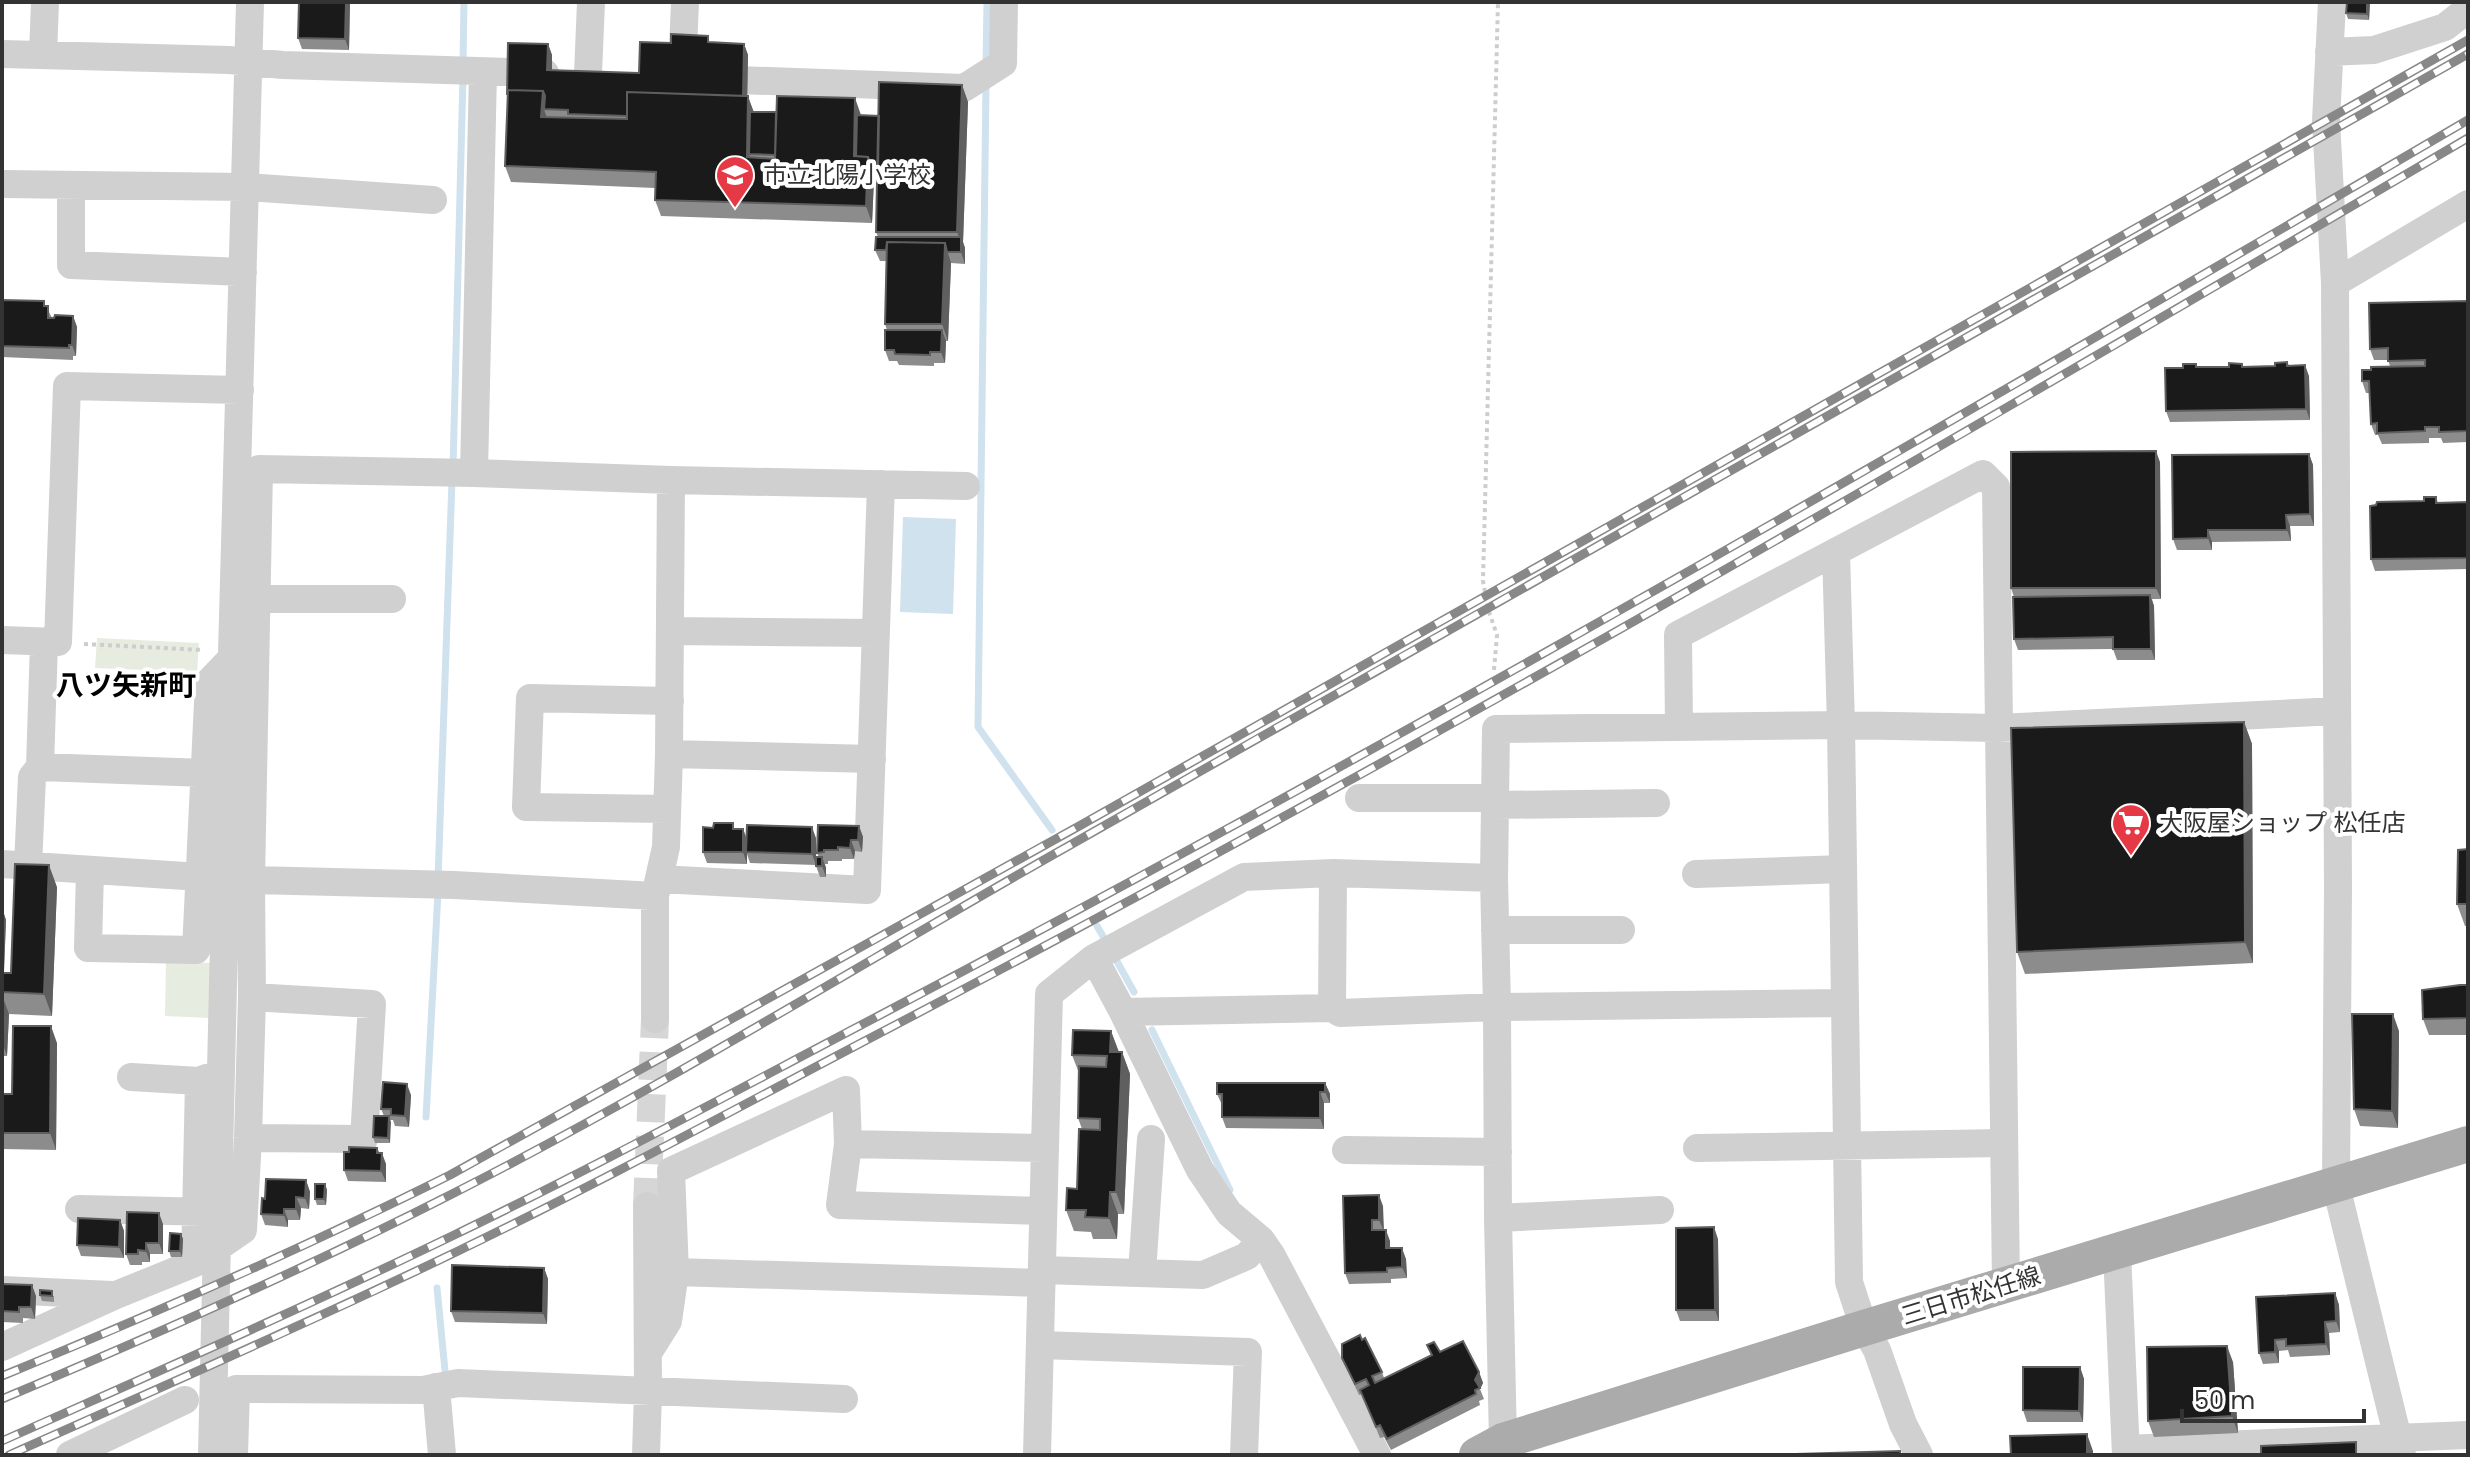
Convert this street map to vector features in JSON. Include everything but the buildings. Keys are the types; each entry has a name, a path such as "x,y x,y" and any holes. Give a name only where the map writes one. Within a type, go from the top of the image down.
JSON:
{"main road":[{"name":"三日市松任線","path":"1490,1448 1864,1328 2468,1144"}],"street":[{"path":"43,55 45,2"},
{"path":"212,1455 250,2"},
{"path":"588,74 591,2"},
{"path":"682,78 685,2"},
{"path":"650,76 964,88 1003,63 1004,2"},
{"path":"2332,2 2326,135 2335,283 2336,1186 2399,1446"},
{"path":"2329,52 2374,50 2445,27 2468,9"},
{"path":"2,54 619,75"},
{"path":"459,473 470,71"},
{"path":"2,184 246,187 433,200"},
{"path":"71,185 71,265 243,272"},
{"path":"2335,283 2468,204"},
{"path":"200,877 15,865 32,777 40,767 67,386 240,390"},
{"path":"2,1347 195,1263 243,1230 252,997 251,880 259,469 966,486"},
{"path":"1679,726 1678,635 1983,474 1996,487 2006,1285"},
{"path":"655,1019 657,887 666,847 669,754 671,480"},
{"path":"251,880 867,890 881,484"},
{"path":"1836,552 1849,1282 1864,1328 1877,1350 1903,1424 1919,1455"},
{"path":"257,599 392,599"},
{"path":"671,631 876,633"},
{"path":"2,640 51,642"},
{"path":"90,870 88,948 196,950 209,682 233,657"},
{"path":"667,809 526,807 530,698 670,701"},
{"path":"1490,1448 1498,1218 1494,878 1496,729 1841,725 1998,728 2337,711"},
{"path":"669,754 872,759"},
{"path":"40,767 205,773"},
{"path":"1359,798 1656,803"},
{"path":"1696,874 1843,869"},
{"path":"1037,1455 1049,994 1094,958 1244,877 1333,873 1494,878"},
{"path":"1332,1008 1333,873"},
{"path":"1495,930 1621,930"},
{"path":"1094,958 1200,1170 1229,1213 1261,1240 1272,1256 1377,1455"},
{"path":"248,1138 364,1139 372,1004 252,997"},
{"path":"1123,1012 1332,1008 1340,1013 1497,1007 1845,1003"},
{"path":"131,1077 250,1081"},
{"path":"195,1263 199,1081"},
{"path":"648,1353 668,1321 675,1272 671,1171 846,1090 848,1144 840,1205 1043,1211"},
{"path":"1142,1273 1151,1139"},
{"path":"1697,1148 2003,1143"},
{"path":"848,1144 1045,1148"},
{"path":"1346,1150 1498,1152"},
{"path":"646,1455 647,1206"},
{"path":"79,1209 244,1212"},
{"path":"1498,1218 1660,1210"},
{"path":"675,1272 1203,1275 1247,1256 1261,1240"},
{"path":"2117,1252 2126,1452 2399,1446 2468,1435"},
{"path":"2,1290 116,1295"},
{"path":"1040,1345 1248,1352 1244,1455"},
{"path":"442,1386 442,1455"},
{"path":"234,1455 236,1389 423,1390 442,1386 844,1399"},
{"path":"194,1455 196,1394 235,1396"},
{"path":"70,1455 185,1400"}],"path":[{"path":"1494,670 1497,635 1485,596 1483,558 1498,2"},
{"path":"51,642 198,650"}],"shaded area":[{"path":"97,638 199,643 197,672 95,668"},
{"path":"166,961 212,963 209,1018 165,1016"}],"water":[{"path":"903,517 956,519 953,614 900,612"}],"waterway":[{"path":"463,64 464,2"},
{"path":"986,64 987,2"},
{"path":"453,468 463,76"},
{"path":"986,84 978,727 1052,830"},
{"path":"438,879 452,480"},
{"path":"426,1117 438,892"},
{"path":"1097,926 1108,945"},
{"path":"1114,956 1134,992"},
{"path":"1152,1030 1230,1190"},
{"path":"437,1288 446,1381"}],"tunnel":[{"path":"647,1206 655,1019"}],"railway":[{"path":"2,1376 228,1280 450,1175 1081,825 2468,40"},
{"path":"2,1399 341,1249 601,1115 1042,861 2468,54"},
{"path":"2,1441 283,1315 502,1212 1066,916 1671,581 2468,120"},
{"path":"9,1455 290,1330 509,1226 1081,926 1679,596 2468,138"}],"place":[{"name":"市立北陽小学校","path":"735,209"},
{"name":"大阪屋ショップ 松任店","path":"2131,857"}],"district":[{"name":"八ツ矢新町","path":"126,685"}]}
